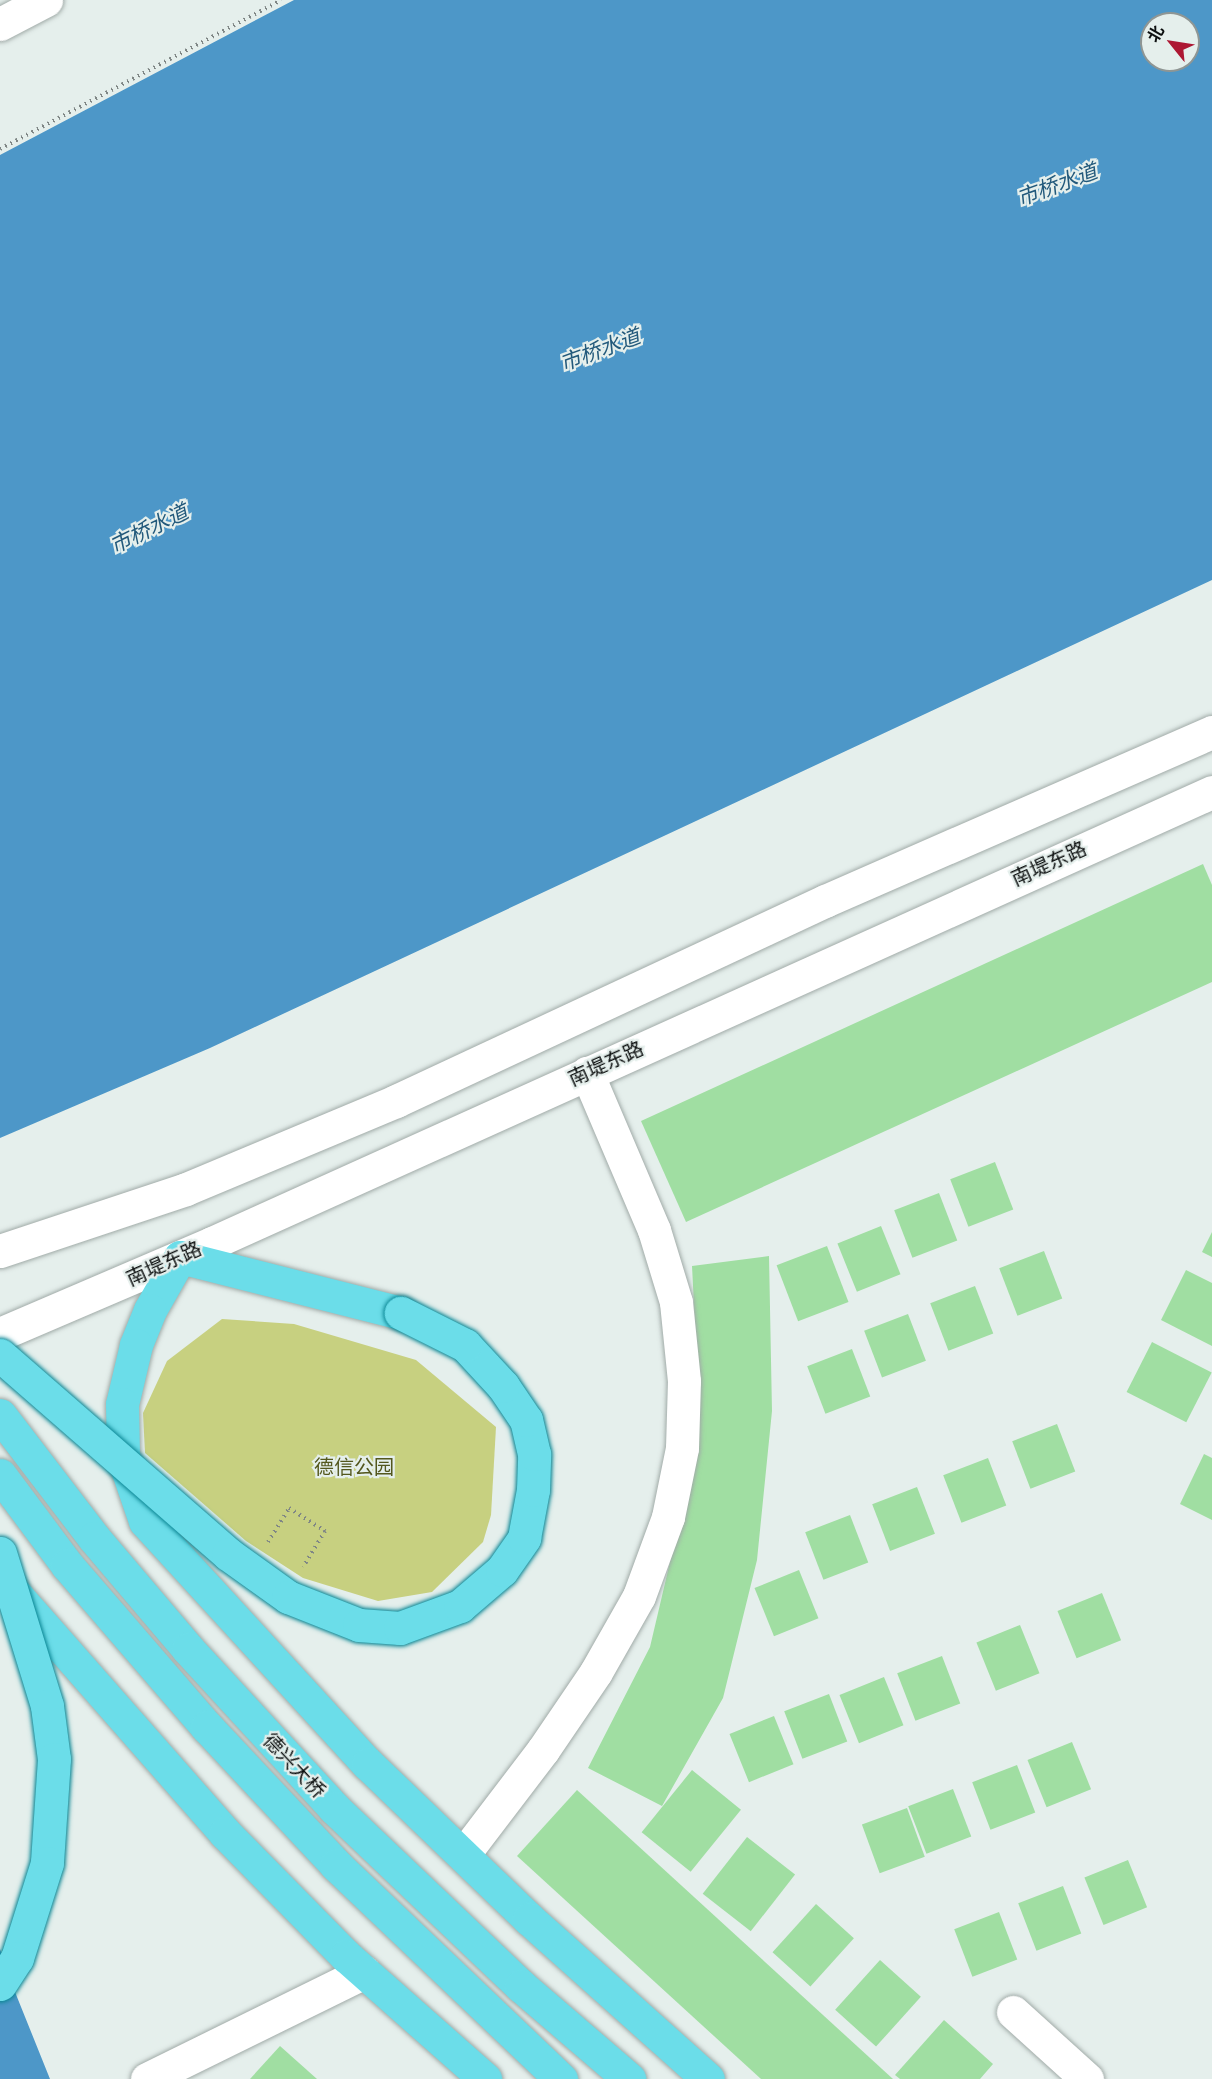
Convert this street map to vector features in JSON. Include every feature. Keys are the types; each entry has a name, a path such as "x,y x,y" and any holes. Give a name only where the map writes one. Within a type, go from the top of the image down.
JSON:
{"main road":[{"path":"0,1355 228,1554 288,1597 359,1625 400,1628 460,1606 502,1570 524,1538 533,1491 534,1463 526,1420 503,1386 465,1345 401,1313 180,1257 150,1310 122,1404 123,1457 145,1521 368,1764 463,1856 708,2079"},
{"name":"德兴大桥","path":"0,1415 101,1547 319,1793 521,1986 629,2079"},
{"name":"德兴大桥","path":"0,1475 67,1565 222,1743 336,1865 561,2079"},
{"path":"0,1553 47,1706 54,1759 47,1863 17,1958 0,1984"},
{"path":"0,1577 225,1833 364,1972 485,2079"}],"street":[{"path":"0,24 46,0"},
{"path":"0,1251 186,1189 396,1101 825,901 1212,732"},
{"name":"南堤东路","path":"0,1335 180,1257 1212,792"},
{"path":"463,1856 543,1750 596,1672 639,1596 668,1517 682,1448 684,1381 676,1302 654,1230 586,1073"},
{"path":"147,2079 364,1972"},
{"path":"1013,2012 1087,2079"}],"path":[{"path":"0,149 281,0"},
{"path":"266,1546 289,1508 325,1531 298,1574"}],"green space":[{"name":"德信公园","path":"222,1319 294,1324 416,1360 496,1427 491,1515 483,1542 432,1592 378,1601 303,1578 246,1541 145,1453 143,1413 167,1361"}],"water":[{"name":"市桥水道","path":"294,0 1212,0 1212,580 210,1048 0,1138 0,155"},
{"path":"0,1949 13,1987 50,2079 0,2079"}],"building":[{"path":"1203,864 1212,885 1212,982 686,1222 641,1121"},
{"path":"995,1162 1013,1210 968,1227 950,1179"},
{"path":"939,1193 957,1241 912,1258 894,1210"},
{"path":"881,1226 900,1274 857,1292 837,1244"},
{"path":"1212,1232 1212,1257 1202,1252"},
{"path":"827,1246 849,1302 798,1321 777,1265"},
{"path":"1044,1251 1062,1299 1017,1316 999,1268"},
{"path":"769,1256 772,1411 757,1560 723,1698 662,1806 588,1768 650,1647 685,1498 697,1365 692,1266"},
{"path":"1186,1270 1212,1283 1212,1346 1161,1320"},
{"path":"975,1286 993,1334 948,1351 930,1303"},
{"path":"908,1314 926,1361 882,1378 864,1331"},
{"path":"1152,1342 1212,1372 1186,1422 1127,1392"},
{"path":"852,1349 870,1397 825,1414 807,1366"},
{"path":"1057,1424 1075,1472 1030,1489 1012,1441"},
{"path":"1204,1454 1212,1458 1212,1520 1180,1504"},
{"path":"988,1458 1006,1506 961,1523 943,1475"},
{"path":"917,1487 935,1534 890,1551 872,1504"},
{"path":"850,1515 868,1563 823,1580 805,1532"},
{"path":"799,1570 818,1618 774,1636 754,1588"},
{"path":"1102,1593 1121,1640 1077,1658 1057,1611"},
{"path":"1020,1625 1039,1673 996,1691 976,1643"},
{"path":"942,1656 960,1704 915,1721 897,1673"},
{"path":"884,1677 903,1725 859,1743 839,1695"},
{"path":"829,1694 847,1742 802,1759 784,1711"},
{"path":"774,1716 793,1764 749,1782 729,1734"},
{"path":"1072,1742 1091,1789 1047,1807 1027,1760"},
{"path":"1017,1765 1035,1813 990,1830 972,1782"},
{"path":"692,1770 741,1810 691,1872 642,1832"},
{"path":"953,1789 971,1837 926,1854 908,1806"},
{"path":"577,1790 893,2079 761,2079 517,1856"},
{"path":"907,1808 925,1857 880,1873 862,1824"},
{"path":"747,1837 795,1875 751,1931 703,1894"},
{"path":"1128,1860 1147,1907 1104,1925 1084,1878"},
{"path":"1063,1886 1081,1934 1036,1951 1018,1903"},
{"path":"816,1904 854,1938 810,1986 773,1952"},
{"path":"999,1912 1017,1960 972,1977 954,1929"},
{"path":"880,1960 921,1997 876,2047 835,2010"},
{"path":"944,2020 993,2064 980,2079 900,2079 895,2075"},
{"path":"280,2046 317,2079 250,2079"}]}
